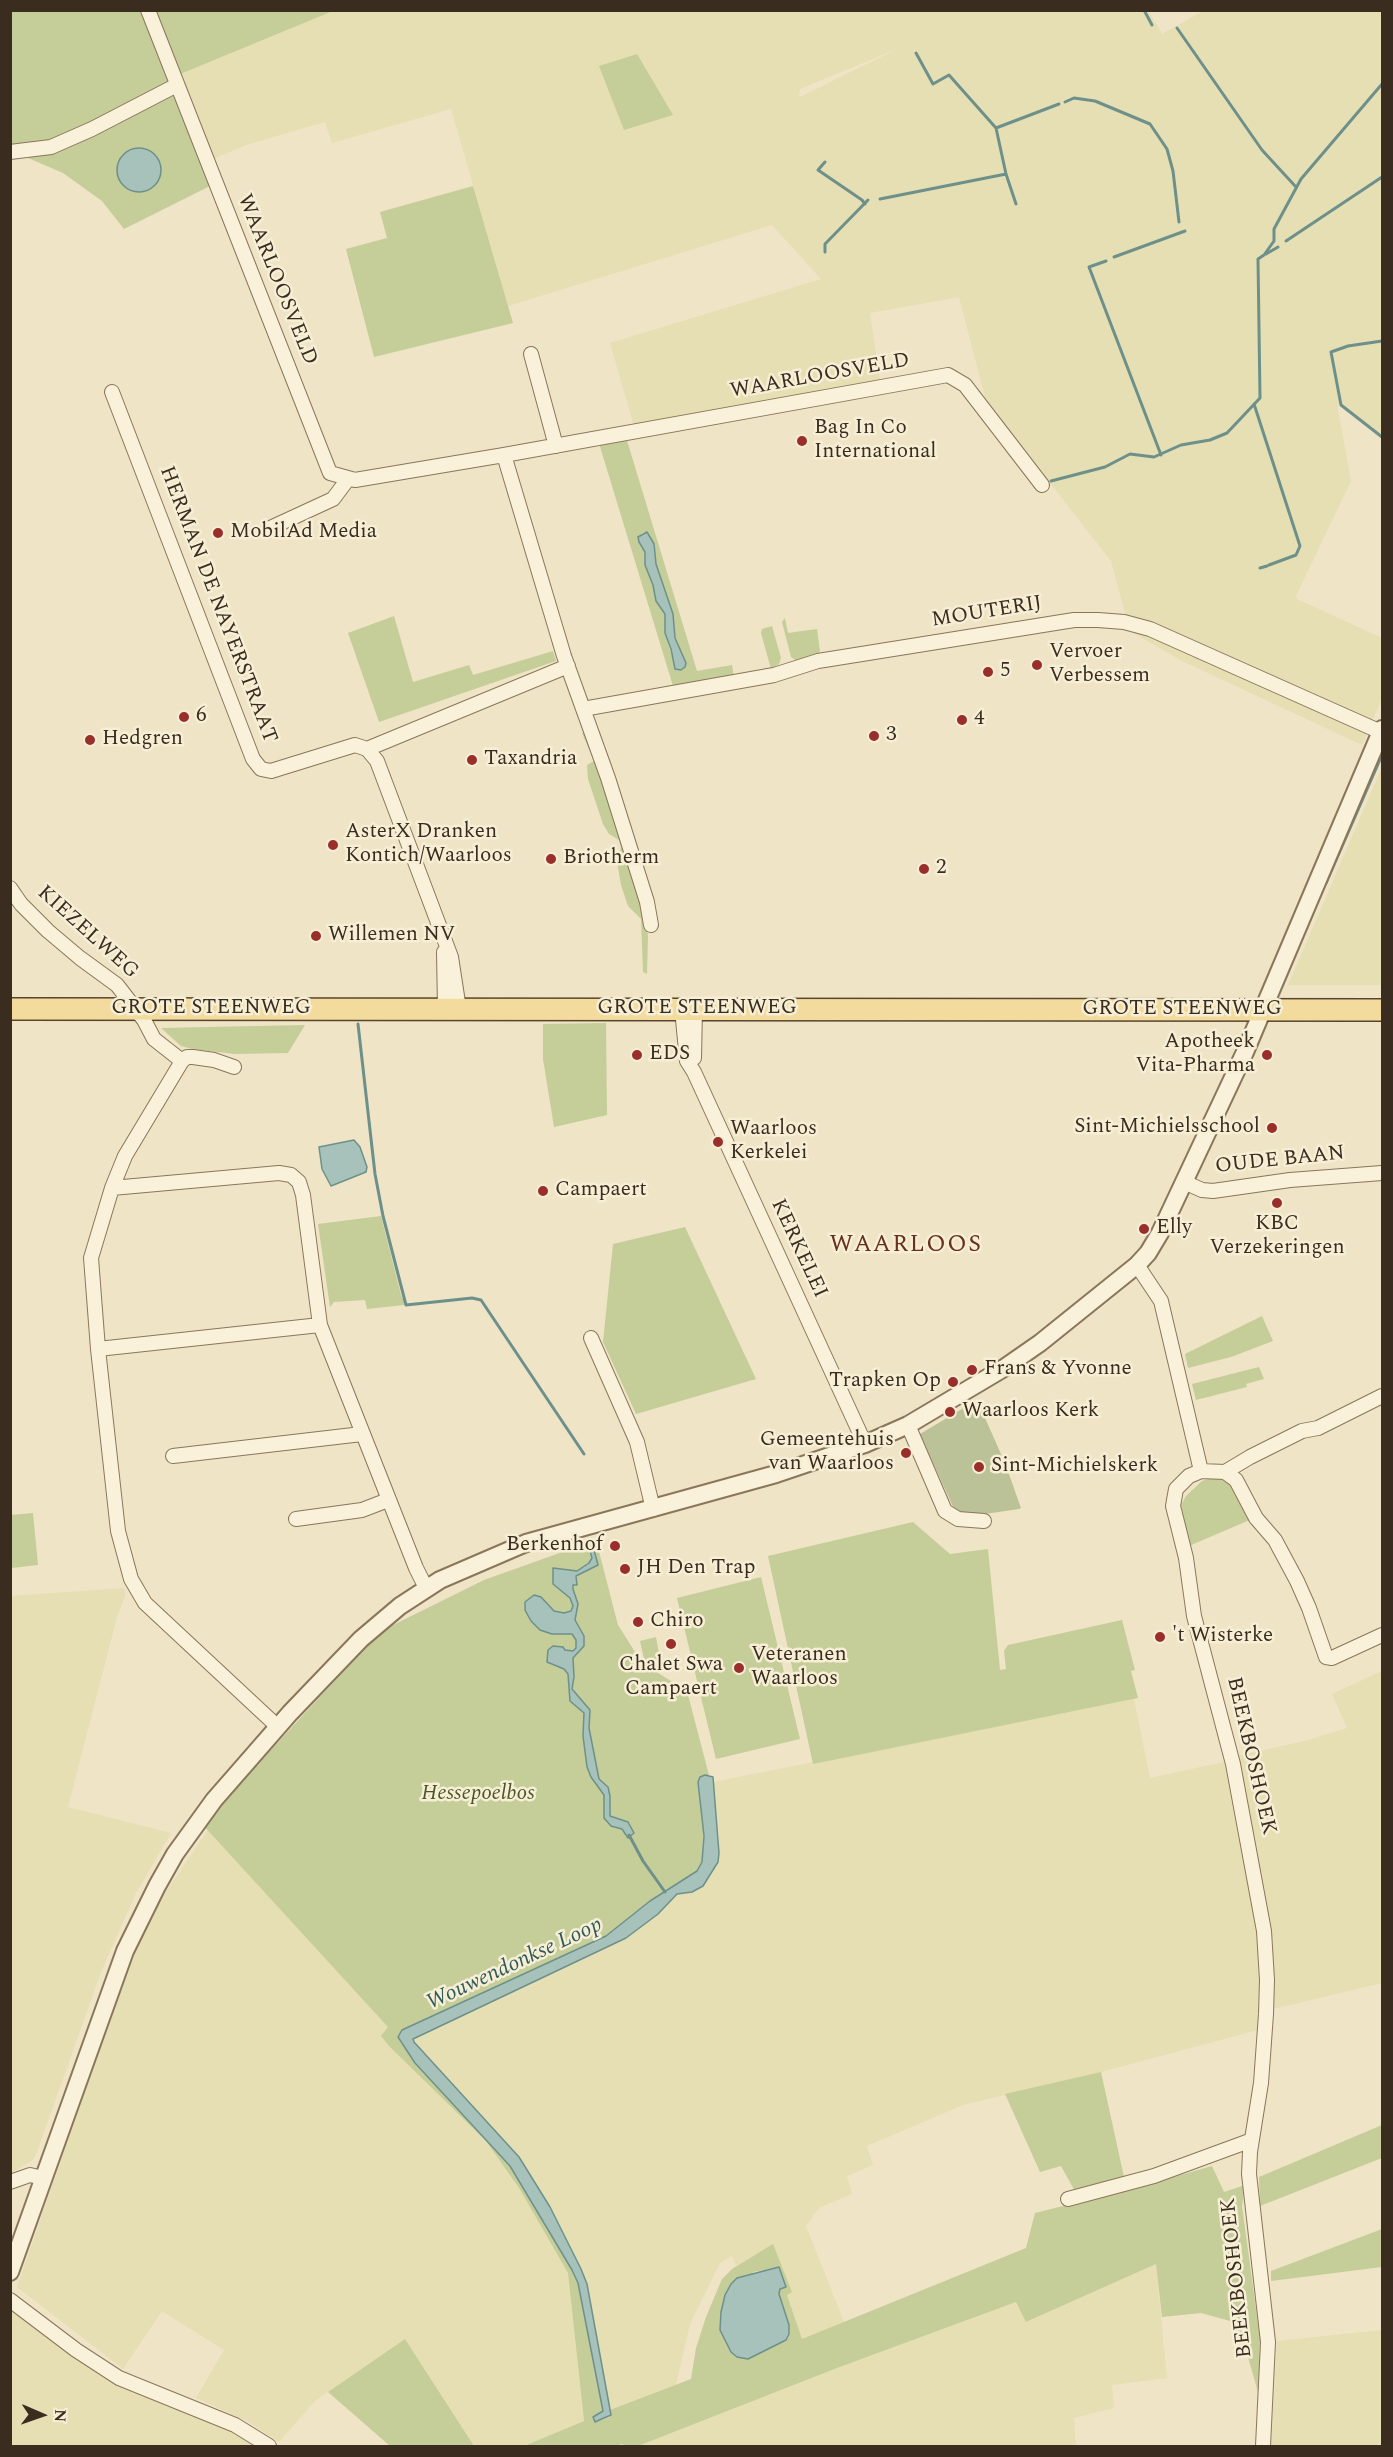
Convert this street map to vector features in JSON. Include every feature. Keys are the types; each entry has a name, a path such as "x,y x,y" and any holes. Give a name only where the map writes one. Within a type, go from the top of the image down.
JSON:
{"main road":[{"name":"GROTE STEENWEG","path":"10,1009 1383,1010"}],"street":[{"name":"WAARLOOSVELD","path":"148,10 330,473 355,480 504,456 948,375 965,385 1042,485"},
{"path":"10,152 51,147 102,124 177,85"},
{"path":"531,354 556,446"},
{"name":"HERMAN DE NAYERSTRAAT","path":"112,392 253,759 261,769 271,771 344,747 355,745 367,749"},
{"path":"504,456 568,666 647,902 651,925"},
{"path":"268,529 333,499 348,479"},
{"name":"MOUTERIJ","path":"583,710 774,675 818,661 1074,620 1098,620 1124,622 1150,629 1382,730"},
{"path":"452,1009 451,957 377,761 367,749 568,666"},
{"path":"10,2272 121,1962 141,1915 193,1827 278,1727 361,1639 426,1588 526,1544 776,1474 865,1444 908,1425 1004,1368 1040,1343 1137,1265 1155,1243 1184,1182 1262,1010 1382,730"},
{"name":"KIEZELWEG","path":"10,888 21,904 48,931 117,985 136,1009 154,1039 182,1061"},
{"name":"KERKELEI","path":"689,1009 687,1061 865,1444"},
{"path":"234,1067 214,1060 193,1057 182,1061 125,1156 112,1188 90,1266 118,1531 137,1591 155,1615 278,1727"},
{"path":"112,1188 279,1173 291,1175 299,1182 303,1195 320,1325 388,1500 426,1588"},
{"name":"OUDE BAAN","path":"1184,1182 1202,1190 1213,1191 1302,1179 1383,1173"},
{"path":"1137,1265 1161,1301 1201,1471 1226,1472 1250,1457 1302,1431 1318,1428 1383,1396"},
{"path":"98,1349 320,1325"},
{"path":"591,1338 637,1442 653,1509"},
{"path":"908,1425 945,1511 957,1519 984,1521"},
{"path":"173,1456 362,1434"},
{"name":"BEEKBOSHOEK","path":"1201,1471 1189,1476 1176,1489 1173,1506 1186,1557 1194,1616 1233,1764 1264,1931 1267,1980 1266,2014 1261,2083 1249,2175 1268,2342 1263,2446"},
{"path":"1226,1472 1236,1480 1256,1518 1275,1540 1309,1608 1326,1658 1332,1658 1383,1635"},
{"path":"296,1519 362,1510 388,1500"},
{"path":"1068,2199 1154,2176 1252,2140"},
{"path":"10,2182 30,2175 43,2178"},
{"path":"10,2300 76,2350 119,2378 194,2406 236,2425 269,2446"}],"shaded area":[{"path":"1148,10 1162,34 1203,11 1382,11 1382,436 1337,404 1351,481 1295,598 1382,638 1382,698 1362,745 1180,660 1130,631 1111,561 986,401 959,297 870,313 880,380 634,426 610,343 821,279 772,225 508,306 451,109 332,143 325,122 249,144 213,159 178,75 333,11","holes":["897,49 799,97 800,89"]},
{"path":"1382,767 1382,985 1288,985"},
{"path":"124,1588 125,1596 117,1617 68,1807 171,1833 136,1893 101,1972 37,2152 33,2160 11,2173 11,1596"},
{"path":"1382,1671 1382,1983 1273,2009 1273,1942 1236,1756 1305,1741 1347,1728 1332,1694"},
{"path":"1134,1699 1150,1778 1224,1762 1260,1949 1258,2030 1101,2072 963,2105 867,2146 873,2165 847,2176 852,2194 819,2208 806,2226 844,2322 802,2340 787,2294 792,2292 773,2245 736,2266 732,2256 720,2263 690,2324 676,2385 610,2410 587,2284 550,2207 519,2157 413,2039 626,1938 658,1914 677,1894 692,1892 711,1876 718,1862 719,1836 713,1782"},
{"path":"208,1830 389,2027 381,2037 486,2141 519,2188 568,2273 584,2421 524,2446 474,2446 405,2339 315,2401 279,2442 247,2421 196,2398 224,2350 162,2311 123,2369 17,2287 142,1927"},
{"path":"1156,2264 1167,2378 1112,2385 1114,2408 1074,2418 1076,2446 638,2446 837,2368 1016,2302 1027,2322"},
{"path":"10,2310 151,2398 194,2409 261,2446 11,2446"},
{"path":"1382,2330 1382,2443 1376,2446 1271,2446 1277,2341"}],"green space":[{"path":"156,10 333,11 178,75"},
{"path":"11,11 141,11 168,82 113,115 52,140 11,146"},
{"path":"637,54 673,115 624,130 599,66"},
{"path":"174,93 212,185 124,229 102,201 63,173 28,158 106,129"},
{"path":"473,186 513,323 374,357 346,249 387,238 380,212"},
{"path":"625,434 697,671 732,665 734,677 673,686 598,440","holes":["647,532 654,544 656,564 673,614 675,638 686,665 676,670 665,633 665,614 656,601 653,585 645,565 646,552 639,542 642,533"]},
{"path":"394,616 413,682 469,665 473,675 553,651 556,661 379,722 348,633"},
{"path":"785,618 788,633 817,629 820,651 817,656 798,662 791,657 782,622"},
{"path":"772,626 781,658 779,664 771,669 761,633 762,629"},
{"path":"586,731 642,902 648,936 647,974 643,972 641,919 628,906 621,885 617,862 621,847 619,840 609,834 603,824 588,779 587,765 594,761 582,733"},
{"path":"606,1023 607,1115 554,1127 543,1059 543,1024"},
{"path":"305,1025 288,1053 235,1054 192,1049 181,1046 161,1028"},
{"path":"381,1216 404,1305 367,1309 365,1300 334,1302 330,1307 318,1224"},
{"path":"685,1227 756,1379 636,1414 603,1342 613,1244"},
{"path":"1262,1316 1273,1341 1231,1357 1188,1368 1185,1354"},
{"path":"1259,1367 1264,1379 1246,1384 1247,1387 1196,1400 1192,1384"},
{"path":"977,1400 1005,1463 1021,1508 1019,1509 978,1515 961,1514 954,1509 920,1434"},
{"path":"1223,1478 1233,1484 1252,1519 1189,1546 1181,1505 1186,1496 1202,1481"},
{"path":"33,1513 38,1565 11,1568 11,1515"},
{"path":"913,1522 950,1554 988,1549 1000,1670 1006,1669 1004,1651 1008,1645 1122,1620 1135,1670 1131,1671 1138,1698 813,1764 768,1556"},
{"name":"Hessepoelbos","path":"596,1540 618,1625 642,1663 687,1691 709,1775 705,1775 702,1862 697,1871 650,1901 606,1936 403,2030 400,2042 428,2077 510,2166 572,2270 578,2283 603,2411 593,2419 597,2422 610,2417 610,2410 691,2379 696,2348 722,2279 732,2269 773,2244 792,2292 787,2295 802,2339 1026,2248 1035,2213 1212,2166 1224,2192 1245,2185 1242,2206 1260,2339 1258,2392 1246,2350 1230,2321 1201,2313 1162,2317 1156,2264 1026,2322 1016,2302 837,2368 638,2446 622,2444 616,2446 524,2446 584,2421 568,2273 519,2188 486,2141 389,2046 381,2036 388,2027 202,1824 381,1631 484,1580","holes":["771,2269 786,2287 779,2289 779,2294 789,2325 753,2272"]},
{"name":"Veteranen Waarloos","path":"761,1577 800,1739 716,1759 677,1598"},
{"path":"656,1637 660,1659 645,1663 640,1641"},
{"path":"1101,2072 1124,2177 1076,2193 1061,2166 1040,2172 1005,2094"},
{"path":"1382,2125 1382,2158 1260,2206 1259,2177"},
{"path":"1382,2229 1382,2267 1271,2281 1271,2271"},
{"path":"405,2339 474,2446 390,2446 328,2392"}],"water":[{"path":"139,148 148,149 155,154 160,161 160,179 155,186 148,191 139,192 130,191 123,186 118,179 117,170 118,161 123,154 130,149"},
{"path":"647,532 654,544 656,564 673,614 675,638 686,663 681,670 675,669 665,633 665,614 656,601 653,585 645,565 645,552 639,542 638,537"},
{"path":"354,1140 360,1147 367,1167 366,1172 331,1186 322,1169 319,1147"},
{"path":"593,1546 598,1565 576,1576 577,1585 573,1585 578,1604 575,1620 584,1636 584,1646 573,1658 572,1689 590,1710 589,1728 599,1779 608,1787 610,1816 628,1822 634,1833 628,1838 622,1829 611,1826 604,1818 604,1795 587,1767 583,1736 584,1713 570,1701 568,1674 564,1669 547,1662 548,1650 553,1646 573,1651 576,1648 576,1640 572,1634 552,1634 540,1630 525,1610 525,1602 534,1595 541,1597 554,1611 564,1613 571,1611 573,1606 570,1598 553,1584 553,1568 577,1571 589,1563 592,1558 589,1547"},
{"path":"705,1775 713,1777 719,1853 718,1862 703,1886 692,1892 677,1894 658,1914 626,1938 413,2039 519,2157 550,2207 581,2269 587,2284 611,2415 595,2422 593,2417 603,2411 578,2283 572,2270 510,2166 415,2063 398,2037 402,2030 606,1936 650,1901 697,1871 702,1862 704,1836 698,1782 700,1777"},
{"path":"779,2267 786,2287 780,2289 779,2294 789,2325 789,2334 786,2340 748,2359 737,2357 731,2352 720,2330 725,2295 737,2278"}],"waterway":[{"path":"1144,10 1152,25"},
{"path":"1177,28 1262,150 1296,187"},
{"path":"916,53 933,84 949,75 996,128 1006,174"},
{"path":"1051,481 1105,467 1130,454 1154,457 1181,445 1210,440 1227,433 1260,398 1258,259 1264,255 1274,241 1274,229 1301,179 1382,84"},
{"path":"1065,102 1074,98 1095,101 1150,124 1167,149 1173,171 1179,222"},
{"path":"996,128 1059,104"},
{"path":"825,162 818,170 865,204"},
{"path":"880,199 1006,174 1016,204"},
{"path":"1286,241 1382,177"},
{"path":"825,252 825,244 868,200"},
{"path":"1114,257 1185,231"},
{"path":"1266,254 1278,247"},
{"path":"1106,261 1089,267 1161,455"},
{"path":"1382,341 1348,346 1331,352 1341,405 1382,437"},
{"path":"1254,404 1300,546 1296,555 1269,565"},
{"path":"1260,568 1267,566"},
{"path":"1326,883 1382,755"},
{"name":"Wouwendonkse Loop","path":"358,1024 375,1174 383,1216 406,1305 472,1298 481,1300 584,1454"},
{"name":"Wouwendonkse Loop","path":"629,1835 643,1861 665,1892"}],"place":[{"name":"Bag In Co International","path":"802,441"},
{"name":"MobilAd Media","path":"218,533"},
{"name":"Vervoer Verbessem","path":"1037,665"},
{"name":"5","path":"988,672"},
{"name":"6","path":"184,717"},
{"name":"4","path":"962,720"},
{"name":"3","path":"874,736"},
{"name":"Hedgren","path":"90,740"},
{"name":"Taxandria","path":"472,760"},
{"name":"AsterX Dranken Kontich/Waarloos","path":"333,845"},
{"name":"Briotherm","path":"551,859"},
{"name":"2","path":"924,869"},
{"name":"Willemen NV","path":"316,936"},
{"name":"EDS","path":"637,1055"},
{"name":"Apotheek Vita-Pharma","path":"1267,1055"},
{"name":"Sint-Michielsschool","path":"1272,1128"},
{"name":"Waarloos Kerkelei","path":"718,1142"},
{"name":"Campaert","path":"543,1191"},
{"name":"KBC Verzekeringen","path":"1277,1203"},
{"name":"Elly","path":"1144,1229"},
{"name":"Frans & Yvonne","path":"972,1370"},
{"name":"Trapken Op","path":"953,1382"},
{"name":"Waarloos Kerk","path":"950,1412"},
{"name":"Gemeentehuis van Waarloos","path":"906,1453"},
{"name":"Sint-Michielskerk","path":"979,1467"},
{"name":"Berkenhof","path":"615,1546"},
{"name":"JH Den Trap","path":"625,1569"},
{"name":"Chiro","path":"638,1622"},
{"name":"'t Wisterke","path":"1160,1637"},
{"name":"Chalet Swa Campaert","path":"671,1644"},
{"name":"Veteranen Waarloos","path":"739,1668"}],"district":[{"name":"WAARLOOS","path":"906,1246"}]}
